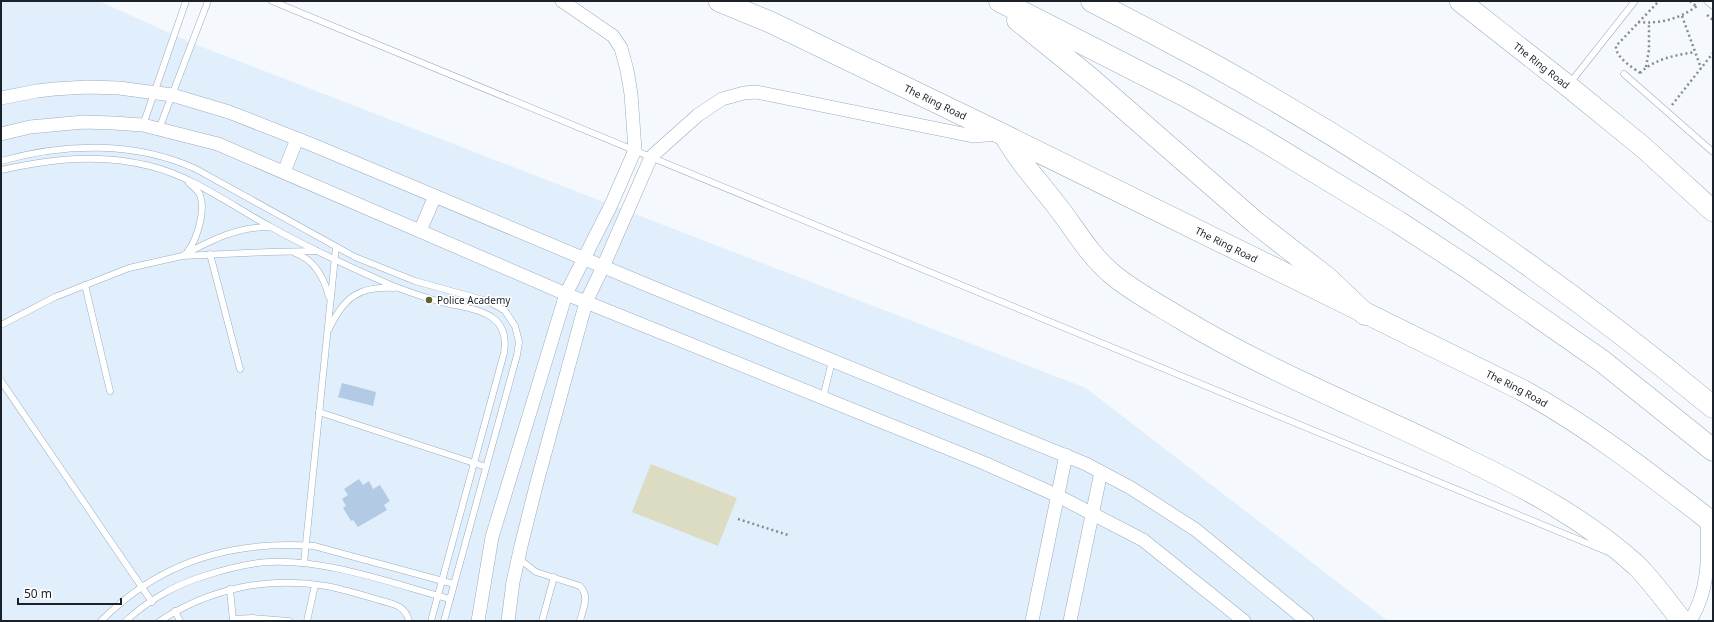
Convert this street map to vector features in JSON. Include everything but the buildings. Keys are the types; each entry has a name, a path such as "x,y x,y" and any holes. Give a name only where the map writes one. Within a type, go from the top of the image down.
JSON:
{"highway":[{"name":"The Ring Road","path":"720,1 770,22 1004,135 1508,383 1557,409 1656,478 1710,521"},
{"path":"993,1 1086,75 1222,195 1327,278 1366,314"},
{"path":"1000,1 1186,96 1270,144 1398,222 1480,276 1602,362 1713,450"},
{"path":"1092,1 1214,66 1334,137 1396,176 1481,233 1576,300 1713,407"},
{"name":"The Ring Road","path":"1460,1 1644,148 1713,211"},
{"path":"1004,135 1022,164 1054,201 1085,246 1097,260 1125,284 1221,343 1263,364 1400,426 1500,475 1572,515 1608,541 1632,562 1659,591 1682,621"}],"street":[{"path":"478,621 492,537 566,294 611,204 634,150 630,88 621,48 613,36 562,1"},
{"path":"1,98 36,91 87,87 119,88 155,92 172,95 229,112 297,139 603,267 1066,455 1131,488 1196,530 1307,621"},
{"path":"508,621 518,558 586,302 651,157 698,115 722,99 744,93 756,92 974,136 1004,135"},
{"path":"1,134 30,127 84,122 143,125 218,144 566,294 984,463 1056,495 1143,540 1244,621"},
{"path":"284,172 297,139"},
{"path":"420,231 435,196"},
{"path":"1032,621 1056,495 1066,455"},
{"path":"1070,621 1091,512 1101,472"},
{"path":"1690,621 1700,602 1707,575 1710,521"}],"lane":[{"path":"143,125 186,1"},
{"path":"159,129 208,1"},
{"path":"272,1 1632,562"},
{"path":"1568,86 1635,1"},
{"path":"1707,1 1713,6"},
{"path":"1624,74 1713,152"},
{"path":"1,161 38,152 89,147 115,148 158,154 196,169 336,247 390,272 415,281 487,301 505,311 518,333 519,342 517,355 444,621"},
{"path":"1,170 57,159 106,159 151,166 185,179 270,226 334,259 421,297 482,312 491,316 498,322 502,328 506,343 504,353 431,621"},
{"path":"182,256 188,251 195,239 201,212 200,195 185,179"},
{"path":"182,256 220,236 237,230 270,226"},
{"path":"304,563 336,247"},
{"path":"289,252 303,256 316,267 325,284 330,303"},
{"path":"1,326 55,297 129,268 182,256 319,252"},
{"path":"210,254 240,369"},
{"path":"85,285 110,391"},
{"path":"327,333 340,310 349,298 358,292 369,288 400,288"},
{"path":"823,398 832,361"},
{"path":"1,381 152,602"},
{"path":"319,412 486,467"},
{"path":"101,621 124,599 169,571 208,555 247,547 269,545 305,546 330,550 454,584"},
{"path":"518,558 536,572 575,584 584,591 586,597 580,621"},
{"path":"126,621 170,590 192,580 248,564 270,562 304,563 339,569 450,599"},
{"path":"542,621 554,577"},
{"path":"160,621 192,602 230,589 283,583 327,587 399,606 406,613 409,621"},
{"path":"307,621 315,585"},
{"path":"230,589 233,620 252,618 289,621"},
{"path":"175,611 180,621"}],"path":[{"path":"1640,73 1618,55 1615,50 1618,43 1659,1"},
{"path":"1638,22 1649,23 1672,20 1682,16 1697,6"},
{"path":"1682,16 1701,68"},
{"path":"1646,67 1649,50 1649,23"},
{"path":"1632,81 1646,67 1667,58 1695,52"},
{"path":"1667,112 1713,53"},
{"path":"738,519 788,535"}],"shaded area":[{"name":"Police Academy","path":"1,1 99,1 192,43 1086,388 1388,621 1,621"}],"green space":[{"path":"651,464 737,498 718,546 632,512"}],"place":[{"name":"Police Academy","path":"429,300"}]}
